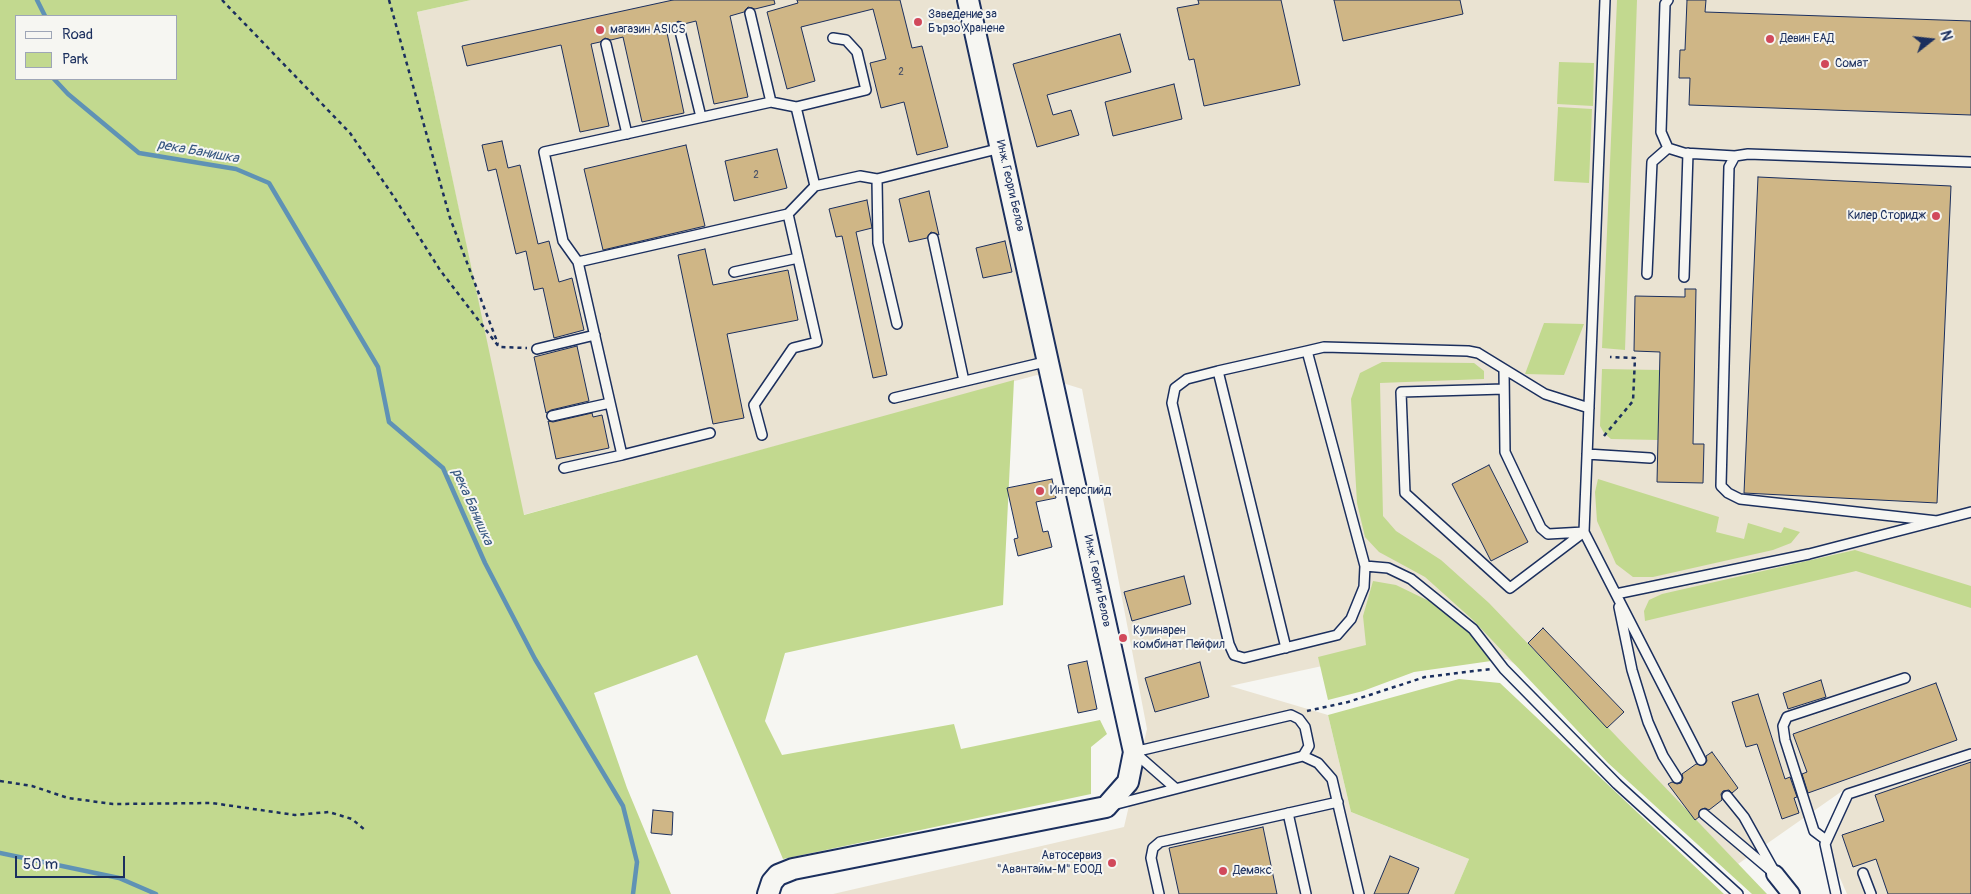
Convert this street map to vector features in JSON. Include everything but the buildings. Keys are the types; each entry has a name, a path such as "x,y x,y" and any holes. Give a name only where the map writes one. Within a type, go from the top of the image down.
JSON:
{"street":[{"name":"Инж. Георги Белов","path":"968,0 1134,752 1128,782 1106,807"},
{"path":"768,894 772,882 778,875 793,869 1106,807"},
{"path":"1775,874 1791,894"}],"lane":[{"path":"1605,0 1584,532 1701,760"},
{"path":"1668,0 1665,4 1661,132 1668,148"},
{"path":"750,13 771,102"},
{"path":"679,27 701,117"},
{"path":"622,455 578,262 563,241 544,152 771,102 796,107 866,90 857,52 846,40 833,38"},
{"path":"606,44 627,134"},
{"path":"796,107 815,186"},
{"path":"578,262 788,214 815,186 860,176 877,179 1001,148"},
{"path":"1668,148 1688,153 1735,156 1748,154 1971,162"},
{"path":"1646,274 1652,162 1668,148"},
{"path":"1684,277 1688,153"},
{"path":"1735,156 1729,167 1721,486 1740,499 1937,521"},
{"path":"877,179 878,243 896,324"},
{"path":"762,435 754,405 793,348 817,342 788,214"},
{"path":"933,238 964,381"},
{"path":"734,272 798,258"},
{"path":"537,349 595,335"},
{"path":"1307,351 1365,566 1364,587 1351,619 1337,635 1244,658 1234,655 1229,644 1172,403 1175,388 1187,379 1324,347 1468,351 1478,353 1545,394 1589,408"},
{"path":"894,398 1049,361"},
{"path":"1504,370 1505,452 1541,528 1548,534 1584,532"},
{"path":"1218,372 1286,648"},
{"path":"1504,389 1401,392 1404,493 1510,588 1584,532"},
{"path":"552,416 610,403"},
{"path":"564,468 710,433"},
{"path":"1587,454 1650,458"},
{"path":"1616,594 1809,554 1971,512"},
{"path":"1365,566 1388,568 1411,579 1434,595 1473,629 1504,669 1617,784 1738,894"},
{"path":"1616,594 1632,670 1648,722 1663,756 1677,778"},
{"path":"1826,840 1814,831 1785,740 1783,726 1787,717 1905,678"},
{"path":"1134,752 1290,715 1299,719 1305,727 1309,746 1304,756"},
{"path":"1134,752 1175,788"},
{"path":"1833,891 1825,844 1848,794 1971,754"},
{"path":"1106,807 1304,756 1318,762 1332,779 1359,894"},
{"path":"1727,796 1744,817 1775,874"},
{"path":"1159,894 1151,858 1153,848 1160,842 1338,802"},
{"path":"1288,813 1306,894"},
{"path":"1704,814 1775,874"},
{"path":"1863,873 1870,894"}],"path":[{"path":"222,0 350,133 394,197 440,270 499,347 537,349"},
{"path":"389,0 450,218 499,347"},
{"path":"1604,436 1633,401 1635,358 1610,358"},
{"path":"1290,715 1348,702 1425,677 1476,670 1504,669"},
{"path":"0,781 32,786 68,798 113,804 212,803 295,814 329,812 352,820 365,830"}],"shaded area":[{"path":"471,0 1971,0 1971,751 1845,789 1738,864 1607,728 1507,659 1491,661 1470,634 1230,686 1328,715 1351,812 1469,859 1454,894 833,894 1124,827 1147,729 1082,389 1037,375 523,515 417,12"},
{"path":"1971,753 1971,894 1847,894 1825,844 1848,794"}],"green space":[{"path":"0,0 471,0 417,12 524,515 1014,380 1003,605 785,653 765,721 782,755 954,724 961,749 1100,720 1107,734 1091,747 1091,794 783,859 697,655 594,693 627,788 671,894 0,894"},
{"path":"1617,0 1637,0 1625,350 1602,348"},
{"path":"1559,62 1594,63 1593,106 1557,104"},
{"path":"1558,107 1592,109 1589,183 1554,181"},
{"path":"1544,323 1584,324 1564,375 1525,374"},
{"path":"1382,362 1474,363 1484,371 1484,379 1380,383 1383,516 1396,531 1441,560 1489,603 1767,894 1752,894 1608,763 1473,620 1425,577 1379,552 1365,537 1357,503 1351,399 1360,373"},
{"path":"1602,369 1660,370 1658,440 1611,439 1604,433 1600,426"},
{"path":"1598,479 1719,517 1716,532 1744,539 1748,523 1781,533 1784,527 1800,532 1791,543 1773,550 1653,577 1633,577 1616,564 1597,521 1595,492"},
{"path":"1855,550 1971,586 1971,608 1856,571 1645,621 1644,611 1649,600 1662,594"},
{"path":"1373,581 1396,585 1429,601 1470,634 1491,661 1414,672 1363,691 1328,700 1318,657 1366,645 1363,616"},
{"path":"1459,679 1500,683 1724,894 1454,894 1469,859 1351,812 1328,715"}],"waterway":[{"name":"река Банишка","path":"37,0 44,15"},
{"name":"река Банишка","path":"55,80 68,94 139,153 236,169 269,183 378,367 389,422 443,468 485,563 535,659 623,806 637,862 633,894"},
{"path":"0,853 119,878 156,894"}],"place":[{"name":"Заведение за Бързо Хранене","path":"918,22"},
{"name":"магазин ASICS","path":"600,30"},
{"name":"Девин ЕАД","path":"1770,39"},
{"name":"Сомат","path":"1825,64"},
{"name":"Килер Сторидж","path":"1936,216"},
{"name":"Интерспийд","path":"1040,491"},
{"name":"Кулинарен комбинат Пейфил","path":"1123,638"},
{"name":"Автосервиз \"Авантайм-М\" ЕООД","path":"1112,863"},
{"name":"Демакс","path":"1223,871"}]}
